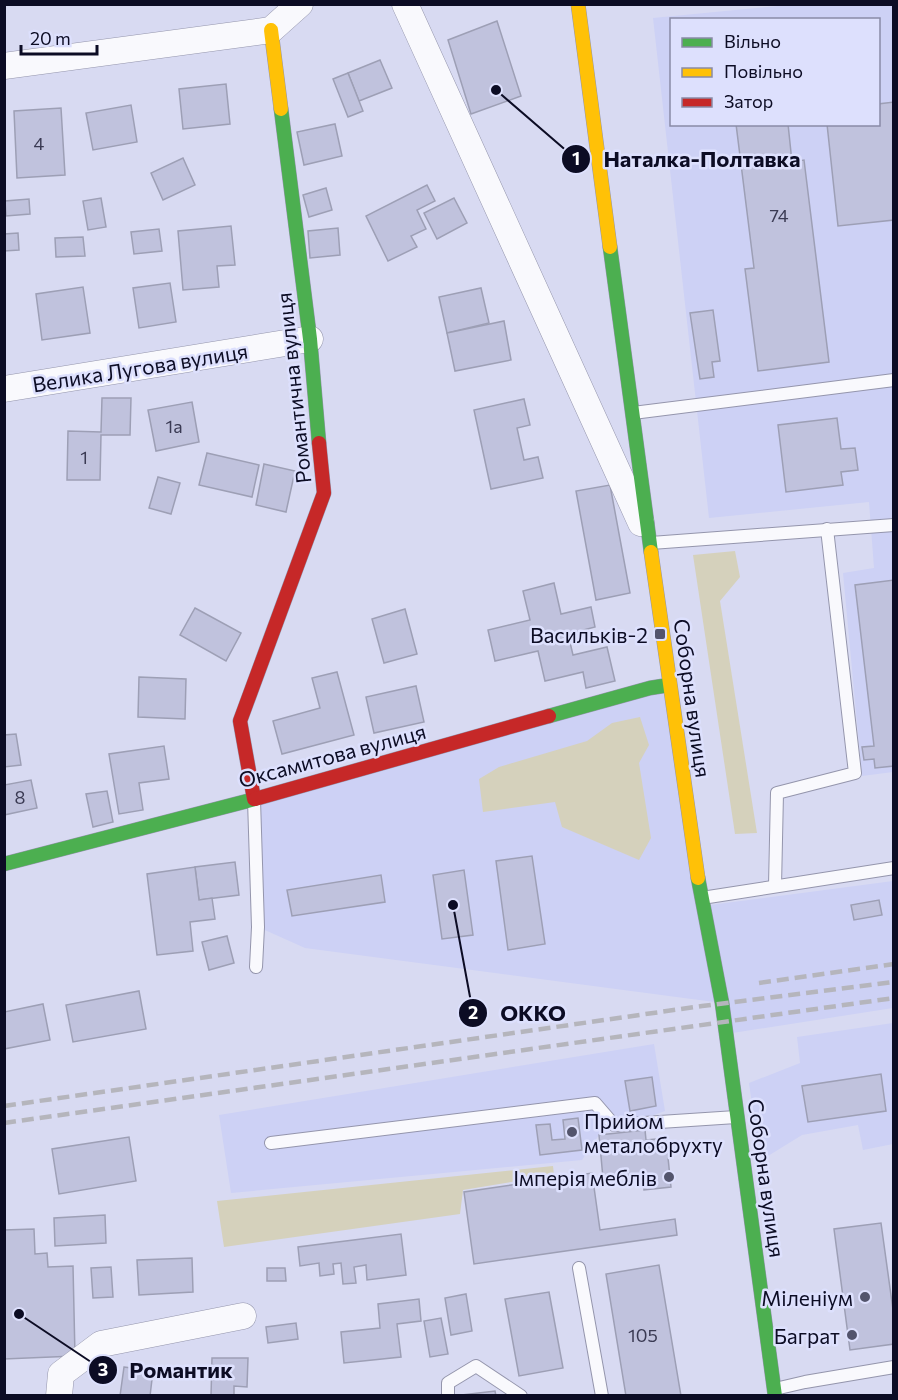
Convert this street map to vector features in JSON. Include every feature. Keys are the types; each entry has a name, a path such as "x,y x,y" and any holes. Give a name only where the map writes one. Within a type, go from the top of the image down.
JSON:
{"street":[{"path":"4,66 271,30 300,4"},
{"path":"405,4 650,543"},
{"name":"Соборна вулиця","path":"578,4 669,685 700,898 722,1003 774,1393"},
{"name":"Романтична вулиця","path":"254,799 240,721 324,494 310,339 271,30"},
{"name":"Велика Лугова вулиця","path":"4,389 310,339"},
{"name":"Оксамитова вулиця","path":"4,864 254,799 650,688 669,685"},
{"path":"59,1395 61,1374 101,1344 243,1316"}],"lane":[{"path":"632,413 894,380"},
{"path":"650,543 894,525"},
{"path":"775,886 777,793 855,773 827,529"},
{"path":"254,799 258,927 256,967"},
{"path":"700,898 894,868"},
{"path":"271,1143 595,1103 614,1125 737,1117"},
{"path":"579,1268 602,1395"},
{"path":"447,1395 448,1383 476,1366 521,1395"},
{"path":"774,1393 804,1382 894,1367"}],"shaded area":[{"path":"788,5 893,5 893,772 862,776 843,573 874,568 869,502 709,518 653,18"},
{"path":"735,551 740,577 720,601 757,833 735,834 693,555"},
{"path":"669,685 702,906 893,881 893,1008 726,1034 722,1003 305,948 258,927 254,799"},
{"path":"640,717 649,745 639,763 651,838 639,860 562,827 555,802 483,812 479,779 499,767 587,741 612,723"},
{"path":"893,1023 893,1144 863,1150 858,1125 802,1135 768,1156 757,1140 749,1083 800,1063 797,1037"},
{"path":"654,1044 665,1111 599,1135 582,1160 231,1193 219,1115"},
{"path":"553,1166 554,1175 463,1190 460,1214 224,1247 217,1201"}],"building":[{"path":"497,21 521,96 471,114 448,40"},
{"path":"380,60 392,88 359,101 348,73"},
{"path":"348,73 363,111 348,117 333,79"},
{"path":"226,84 230,124 183,129 179,89"},
{"path":"894,102 894,220 838,226 827,126 880,126 880,104"},
{"path":"131,105 137,142 93,150 86,113"},
{"path":"61,108 65,175 17,178 14,111"},
{"path":"335,124 342,156 304,165 297,132"},
{"path":"736,126 788,126 792,162 804,160 829,362 758,371 745,269 754,268"},
{"path":"183,158 195,185 163,200 151,173"},
{"path":"427,185 435,201 417,210 426,229 411,236 417,247 388,261 366,216"},
{"path":"326,188 332,210 309,217 303,195"},
{"path":"101,198 106,227 88,230 83,201"},
{"path":"454,198 467,223 437,239 424,213"},
{"path":"29,199 30,214 6,216 5,201"},
{"path":"231,226 235,265 217,266 219,287 183,290 178,231"},
{"path":"338,228 340,255 310,258 308,231"},
{"path":"159,229 162,251 134,254 131,232"},
{"path":"18,233 19,250 4,251 4,234"},
{"path":"83,237 85,256 56,257 55,238"},
{"path":"170,283 176,322 139,328 133,288"},
{"path":"83,287 90,333 42,340 36,294"},
{"path":"481,288 489,323 447,333 439,297"},
{"path":"713,310 720,361 712,362 714,377 700,379 690,313"},
{"path":"504,321 511,360 455,371 447,333"},
{"path":"102,398 131,398 130,435 101,435 100,480 67,480 68,431 101,432"},
{"path":"524,399 530,425 517,428 524,460 538,457 543,478 491,489 474,410"},
{"path":"192,402 199,442 156,451 148,410"},
{"path":"837,418 841,449 855,448 858,470 841,472 843,485 786,492 778,425"},
{"path":"207,453 259,465 252,497 199,485"},
{"path":"264,464 295,471 286,512 256,505"},
{"path":"158,477 180,483 171,514 149,508"},
{"path":"610,485 630,593 596,600 576,491"},
{"path":"894,580 894,766 875,768 874,759 864,760 862,747 874,746 855,585"},
{"path":"554,583 561,614 591,607 595,627 568,634 573,655 607,647 615,681 586,688 583,672 545,681 538,651 495,661 488,630 530,620 523,591"},
{"path":"195,608 241,633 226,661 180,635"},
{"path":"405,609 417,654 384,663 372,619"},
{"path":"337,672 354,735 282,754 273,721 320,708 312,678"},
{"path":"139,677 186,679 185,719 138,717"},
{"path":"416,686 424,722 374,733 366,697"},
{"path":"16,734 21,765 4,767 4,735"},
{"path":"164,746 169,779 139,783 143,810 119,814 109,754"},
{"path":"31,780 37,808 4,815 4,785"},
{"path":"107,791 113,822 93,827 86,794"},
{"path":"532,856 545,944 508,950 496,861"},
{"path":"235,862 239,895 199,900 195,867"},
{"path":"195,867 199,900 212,898 215,919 190,922 193,951 157,955 147,874"},
{"path":"464,870 473,935 442,939 433,875"},
{"path":"381,875 385,902 292,916 287,890"},
{"path":"879,900 882,915 854,920 851,905"},
{"path":"227,936 234,963 209,970 202,942"},
{"path":"139,991 146,1029 73,1042 66,1005"},
{"path":"43,1004 50,1040 4,1049 4,1012"},
{"path":"881,1074 886,1111 808,1122 802,1086"},
{"path":"652,1077 656,1106 630,1111 625,1081"},
{"name":"Прийом металобрухту","path":"578,1118 582,1150 540,1155 536,1125 550,1124 552,1140 565,1139 563,1120"},
{"path":"645,1130 646,1140 666,1138 671,1187 644,1190 643,1175 603,1178 599,1135"},
{"path":"129,1137 136,1181 59,1194 52,1149"},
{"path":"592,1173 600,1230 675,1219 677,1235 474,1264 464,1192"},
{"path":"105,1215 106,1243 55,1246 54,1218"},
{"path":"881,1223 894,1317 894,1344 850,1350 834,1229"},
{"path":"34,1229 35,1254 47,1253 48,1267 73,1266 75,1356 4,1359 4,1230"},
{"path":"401,1234 406,1275 367,1280 366,1265 354,1267 356,1283 343,1284 341,1263 333,1264 334,1274 320,1276 319,1263 300,1266 298,1247"},
{"path":"192,1258 193,1292 139,1295 137,1260"},
{"path":"659,1265 681,1396 626,1396 606,1274"},
{"path":"111,1267 113,1297 93,1298 91,1268"},
{"path":"267,1268 285,1268 286,1281 267,1281"},
{"path":"549,1292 563,1368 519,1376 505,1299"},
{"path":"466,1294 472,1331 451,1335 445,1298"},
{"path":"419,1299 421,1321 397,1324 401,1357 344,1363 341,1332 380,1328 378,1304"},
{"path":"441,1318 448,1354 430,1357 424,1321"},
{"path":"296,1323 298,1339 268,1343 266,1327"},
{"path":"212,1358 248,1358 247,1387 234,1386 234,1396 211,1396"},
{"path":"124,1367 153,1371 150,1396 120,1396"},
{"path":"495,1391 496,1396 462,1396 462,1395"}],"railway":[{"path":"759,983 894,964"},
{"path":"4,1106 702,1006 894,982"},
{"path":"4,1123 894,998"}],"traffic: fast":[{"path":"281,109 310,339 319,443"},
{"path":"610,247 651,552"},
{"path":"549,716 650,688 669,685"},
{"path":"4,864 255,799"},
{"path":"698,878 722,1003 775,1396"}],"traffic: slow":[{"path":"578,4 610,247"},
{"path":"271,30 281,109"},
{"path":"651,552 698,878"}],"traffic: jam":[{"path":"254,799 240,721 324,493 319,443"},
{"path":"255,799 549,716"}],"place":[{"name":"Наталка-Полтавка","path":"496,90"},
{"name":"Васильків-2","path":"660,634"},
{"name":"ОККО","path":"453,905"},
{"name":"Прийом металобрухту","path":"572,1132"},
{"name":"Імперія меблів","path":"669,1177"},
{"name":"Міленіум","path":"865,1297"},
{"name":"Романтик","path":"19,1314"},
{"name":"Баграт","path":"852,1335"}]}
